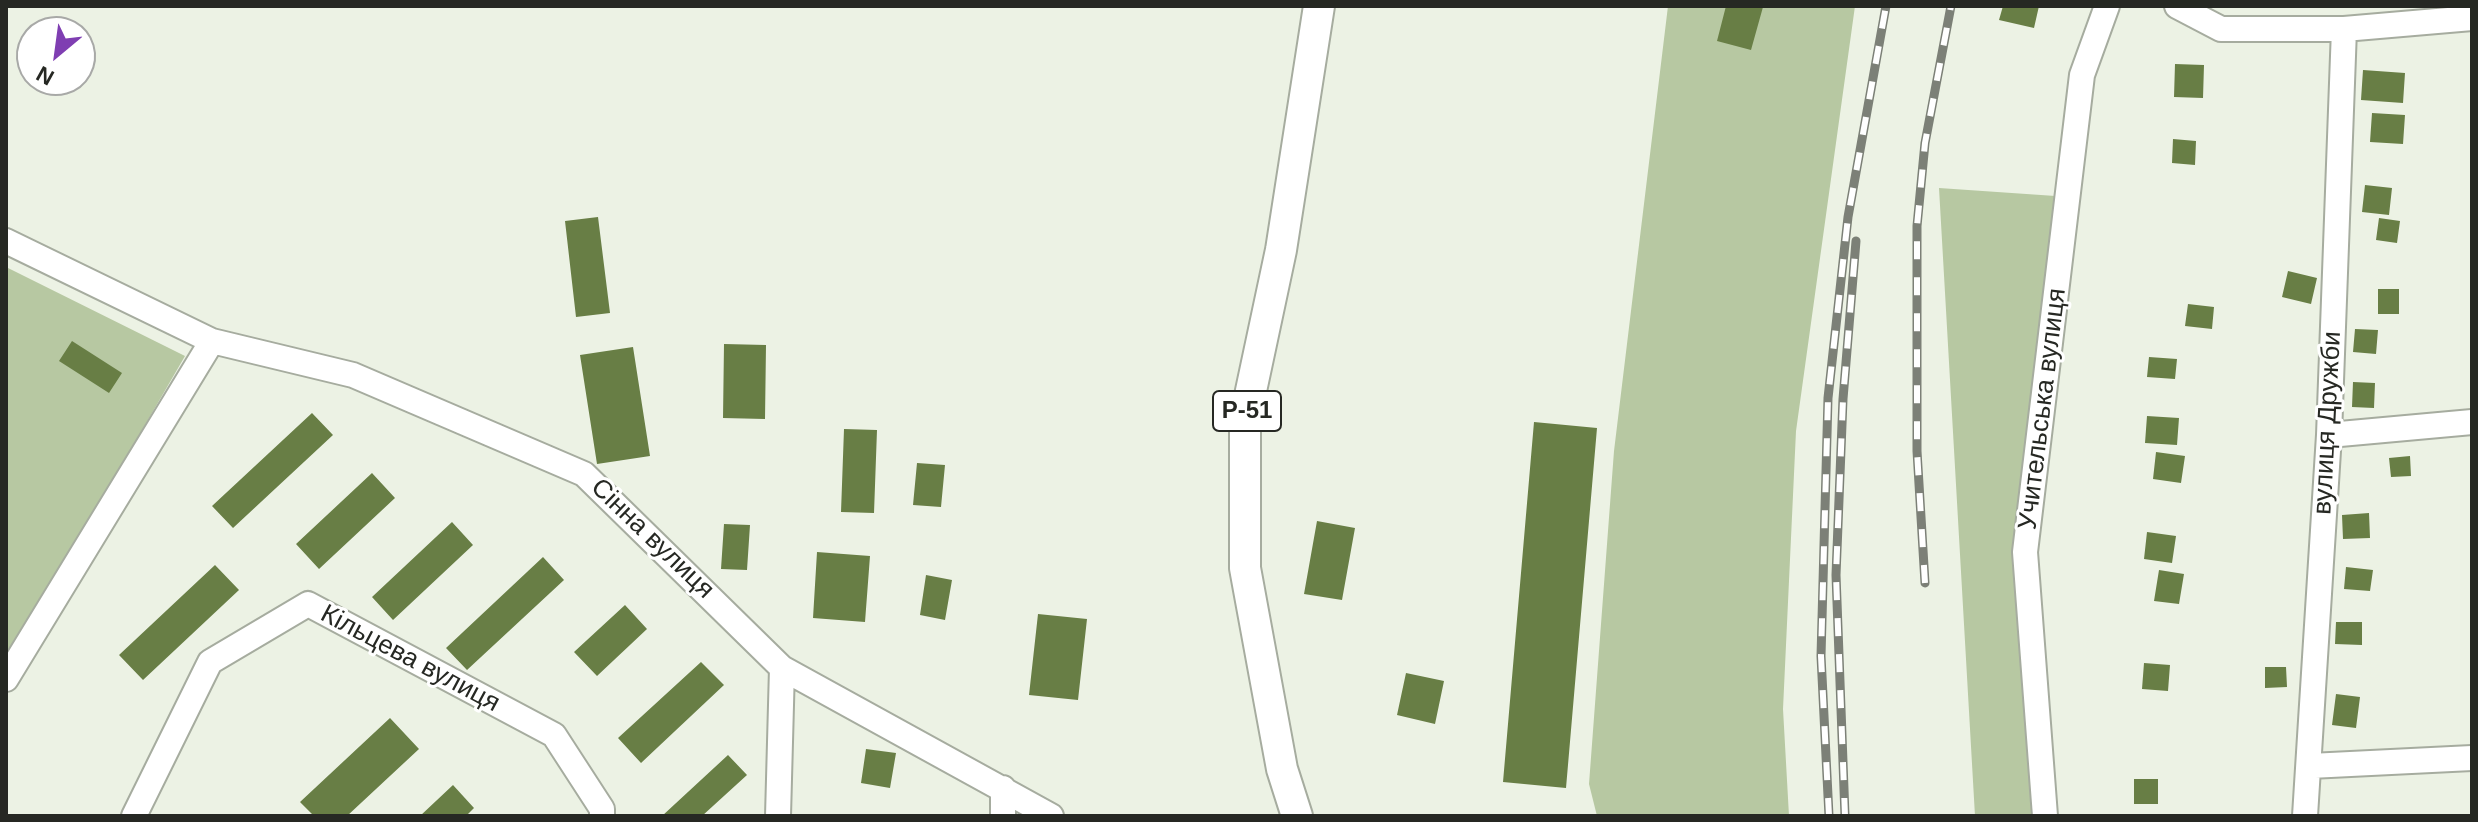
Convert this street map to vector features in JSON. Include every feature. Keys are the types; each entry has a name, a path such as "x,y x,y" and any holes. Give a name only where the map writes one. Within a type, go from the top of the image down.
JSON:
{"main road":[{"name":"Р-51","path":"1297,816 1282,769 1245,568 1245,419 1281,250 1319,6"}],"street":[{"name":"Учительська вулиця","path":"2045,816 2025,552 2082,75 2107,6"},
{"path":"2177,6 2221,29 2344,29 2472,18"},
{"name":"вулиця Дружби","path":"2305,816 2329,435 2344,29"},
{"name":"Сінна вулиця","path":"6,241 212,341 353,375 584,474 782,668 1051,816"},
{"path":"6,679 212,341"},
{"path":"2329,435 2472,422"},
{"name":"Кільцева вулиця","path":"134,816 210,662 308,604 554,735 602,809 602,816"},
{"path":"778,816 782,668"},
{"path":"2310,766 2472,758"},
{"path":"1003,788 1003,816"}],"green space":[{"path":"1668,6 1855,6 1796,431 1783,709 1789,816 1597,816 1589,784 1614,451"},
{"path":"1939,188 2070,197 2025,552 2045,816 1975,816"},
{"path":"6,267 185,356 6,665"}],"building":[{"path":"1726,6 1763,7 1751,50 1717,41"},
{"path":"2003,6 2039,6 2034,28 1999,20"},
{"path":"2175,64 2204,65 2203,98 2174,97"},
{"path":"2363,70 2405,73 2403,103 2361,100"},
{"path":"2372,113 2405,115 2403,144 2370,142"},
{"path":"2173,139 2196,141 2195,165 2172,163"},
{"path":"2365,185 2392,188 2389,215 2362,212"},
{"path":"598,217 610,313 576,317 565,221"},
{"path":"2379,218 2400,221 2397,243 2376,240"},
{"path":"2288,271 2317,278 2311,304 2282,297"},
{"path":"2378,289 2399,289 2399,314 2378,314"},
{"path":"2188,304 2214,307 2212,329 2185,326"},
{"path":"2355,329 2378,330 2376,354 2353,352"},
{"path":"72,341 122,373 109,393 59,361"},
{"path":"724,344 766,345 765,419 723,418"},
{"path":"633,347 650,456 597,464 580,355"},
{"path":"2149,357 2177,359 2175,379 2147,377"},
{"path":"2353,382 2375,383 2374,408 2352,407"},
{"path":"312,413 333,435 233,528 212,506"},
{"path":"2147,416 2179,418 2177,445 2145,443"},
{"path":"1534,422 1597,428 1566,788 1503,782"},
{"path":"844,429 877,430 874,513 841,512"},
{"path":"2156,452 2185,456 2181,483 2153,479"},
{"path":"2410,456 2411,476 2391,477 2389,458"},
{"path":"917,463 945,465 941,507 913,505"},
{"path":"372,473 395,498 319,569 296,544"},
{"path":"2369,513 2370,538 2343,539 2342,515"},
{"path":"1317,521 1355,528 1342,600 1304,594"},
{"path":"452,522 473,545 393,620 372,597"},
{"path":"724,524 750,525 747,570 721,569"},
{"path":"2147,532 2176,536 2172,563 2144,559"},
{"path":"817,552 870,556 865,622 813,618"},
{"path":"543,557 564,580 467,670 446,648"},
{"path":"215,565 239,590 143,680 119,655"},
{"path":"2346,567 2373,570 2370,591 2344,589"},
{"path":"2159,570 2184,574 2179,604 2154,601"},
{"path":"926,575 952,580 945,620 920,615"},
{"path":"625,605 647,629 597,676 574,652"},
{"path":"1038,614 1087,619 1078,700 1029,695"},
{"path":"2336,622 2362,622 2362,645 2335,644"},
{"path":"701,662 724,685 641,763 618,738"},
{"path":"2144,663 2170,665 2168,691 2142,689"},
{"path":"2265,667 2286,667 2287,687 2265,688"},
{"path":"1406,673 1444,681 1435,724 1397,715"},
{"path":"2336,694 2360,697 2356,728 2332,725"},
{"path":"390,718 419,749 347,816 314,816 300,802"},
{"path":"866,749 896,753 890,788 861,783"},
{"path":"728,755 747,775 702,816 662,816"},
{"path":"2134,779 2158,779 2158,804 2134,804"},
{"path":"453,785 474,808 466,816 420,816"}],"railway":[{"path":"1829,816 1821,656 1828,398 1848,217 1886,6"},
{"path":"1925,583 1917,451 1917,226 1925,143 1951,6"},
{"path":"1845,816 1836,575 1843,399 1856,241"}]}
